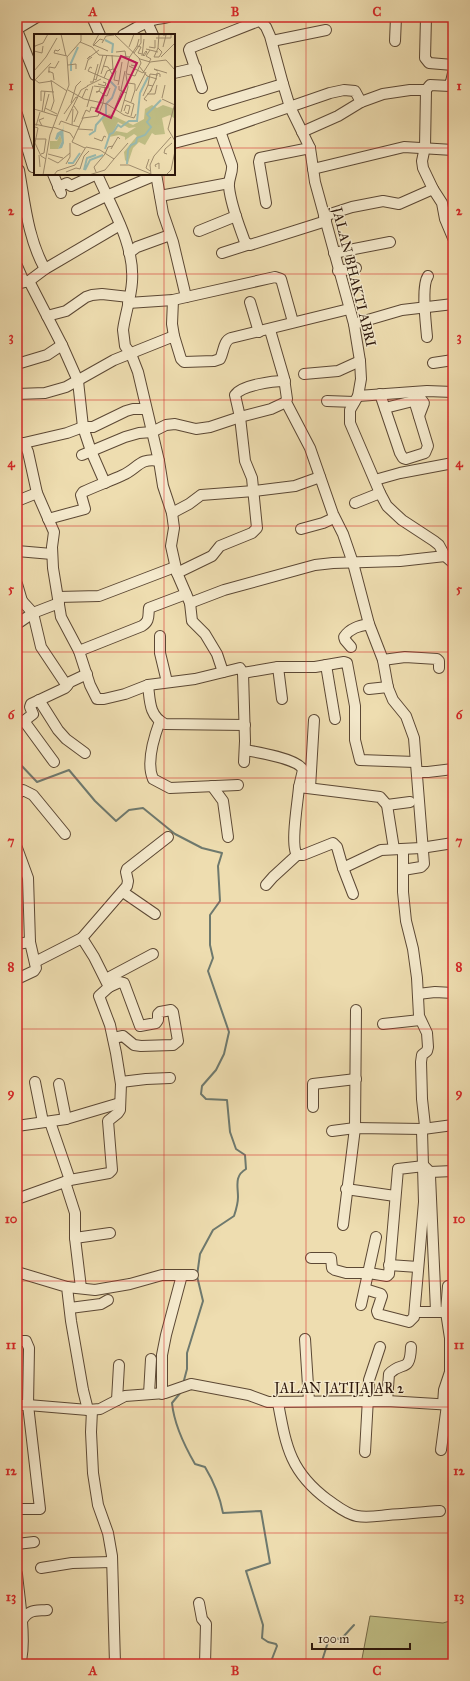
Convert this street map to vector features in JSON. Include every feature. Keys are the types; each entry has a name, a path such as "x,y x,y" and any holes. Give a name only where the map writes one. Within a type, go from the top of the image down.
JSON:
{"street":[{"path":"34,72 17,29 37,17"},
{"path":"92,17 100,34"},
{"path":"125,34 157,18 162,20 168,17"},
{"path":"395,41 396,17"},
{"path":"426,17 427,60 429,63 453,65"},
{"path":"202,88 189,50 190,48 259,18"},
{"name":"JALAN BHAKTI ABRI","path":"259,18 266,27 272,41 290,107 310,148 313,169 325,219 338,271 354,324 361,379 356,399 350,410 350,423 387,506 394,513 439,545 445,556 453,563"},
{"path":"147,22 153,34"},
{"path":"272,41 326,30"},
{"path":"175,73 196,68"},
{"path":"302,132 338,116 361,102 383,94 410,90 426,90 430,86 452,86 453,73"},
{"path":"213,105 283,84"},
{"path":"175,143 220,131 330,93 344,90 355,91 361,102"},
{"path":"426,90 425,147 422,161 423,168 433,189 442,203 445,219 453,238"},
{"path":"17,114 34,166 18,170 31,233 36,251 45,269"},
{"path":"220,131 232,165 229,183 230,194 236,216 247,244"},
{"path":"313,169 404,147 425,147 453,150"},
{"path":"266,203 259,162 260,158 310,148"},
{"path":"53,175 60,190 67,183 71,186 95,175"},
{"path":"97,175 120,225 129,253 132,282 123,330 123,338 125,346 131,354 138,372 159,461 163,486 172,513 174,528 171,546 176,570 190,604 192,621 205,634 217,654 223,672"},
{"path":"77,210 154,175"},
{"path":"156,175 160,196 179,264 186,297"},
{"path":"160,196 229,183"},
{"path":"222,253 325,219 352,207 383,201 399,204 433,189"},
{"path":"199,231 236,216"},
{"path":"23,282 120,225"},
{"path":"129,253 137,247 170,235"},
{"path":"334,253 390,242"},
{"path":"17,266 23,282 47,316 78,381 86,453 105,483"},
{"path":"338,271 356,268"},
{"path":"427,337 425,307 426,281 428,276"},
{"path":"47,316 69,310 86,297 92,295 102,294 128,300 173,300 270,277 279,277 284,286 293,322"},
{"path":"173,300 172,324 174,336 181,358 184,362 190,363 220,359 228,339 270,330 293,322 349,309"},
{"path":"250,302 259,332"},
{"path":"354,324 402,310 453,304"},
{"path":"270,330 285,381 286,402 310,448 334,518 343,534 353,563 369,624 383,660 388,687 393,700 406,716 415,743 423,866 403,870"},
{"path":"17,394 45,393 66,387 114,360 174,336"},
{"path":"17,364 47,355 62,345"},
{"path":"433,363 453,360"},
{"path":"304,374 338,370 360,362"},
{"path":"17,624 33,613 58,600 99,596 212,556 220,546 256,530 258,526 252,478 245,461 240,417 235,397 237,392 256,385 273,381 285,381"},
{"path":"327,401 356,399 380,394 427,391 453,392"},
{"path":"380,394 400,453 403,458 406,459 425,453 428,446 414,400 385,408"},
{"path":"86,453 125,437 139,433 152,432 166,425 175,424 196,429 210,427 271,409 286,402"},
{"path":"146,409 133,409 126,411 93,427 83,427 67,433 20,443 28,452 37,493 54,532 52,554 61,617 79,651 94,696 100,700 126,694 148,685 194,679 238,667 241,668 243,673 245,725 244,762"},
{"path":"48,519 85,509 81,495 83,492 130,472 135,466 152,459 159,461"},
{"path":"375,480 400,473 453,464"},
{"path":"172,513 189,504 201,495 295,486 320,477"},
{"path":"17,501 37,493"},
{"path":"355,503 380,493"},
{"path":"301,529 323,523 334,518"},
{"path":"17,551 52,554"},
{"path":"190,604 224,590 315,565 400,561 445,556"},
{"path":"17,584 20,601 33,613 41,647 67,686"},
{"path":"79,651 142,626 147,623 149,618 149,608 186,594"},
{"path":"351,647 344,637 348,631 359,626 369,624"},
{"path":"160,636 160,653 167,682"},
{"path":"383,660 405,657 437,659 439,661 439,668"},
{"path":"243,673 278,667 326,665 345,662 349,666 355,706 356,740 360,760 416,767 428,772 453,769"},
{"path":"326,665 335,718"},
{"path":"278,667 282,699"},
{"path":"54,762 20,720 33,714 30,705 87,674"},
{"path":"148,685 152,713 165,724 245,725"},
{"path":"369,689 388,687"},
{"path":"39,700 58,730 66,739 84,753"},
{"path":"310,788 314,720"},
{"path":"160,721 153,740 151,770 153,779 170,788 238,785"},
{"path":"245,750 271,754 300,765 303,770 299,787 294,831 295,852 298,855"},
{"path":"212,786 223,801 228,837"},
{"path":"299,787 380,797 387,805 399,849 403,870 406,921 413,949 418,994 418,1012 420,1020 426,1029 428,1047 422,1055 421,1062 422,1100 425,1126 422,1131 445,1312 450,1338 450,1372 444,1390 448,1405 441,1450"},
{"path":"17,794 23,790 33,795 65,834"},
{"path":"387,805 410,802"},
{"path":"35,962 46,958 82,938 123,892 128,881 126,872 128,869 168,837"},
{"path":"266,885 298,855 303,855 333,843 337,847 353,894"},
{"path":"343,868 381,850 422,848 453,843"},
{"path":"17,848 20,867 29,886 30,942 36,968 34,971 17,979"},
{"path":"123,892 155,914"},
{"path":"82,938 107,983"},
{"path":"17,944 30,942"},
{"path":"17,1199 68,1181 111,1172 108,1121 118,1113 121,1082 113,1038 99,996 107,983 153,954"},
{"path":"107,983 124,983 140,1026 156,1023 160,1012 171,1010 173,1012 178,1040 173,1045 141,1046 134,1045 123,1036 113,1038"},
{"path":"418,994 435,992 453,993"},
{"path":"342,1225 355,1128 356,1010"},
{"path":"383,1024 420,1020"},
{"path":"121,1082 170,1078"},
{"path":"313,1107 313,1084 356,1078"},
{"path":"36,1082 46,1122 68,1181 75,1213 75,1238 81,1288"},
{"path":"59,1084 66,1118"},
{"path":"17,1126 66,1118 120,1103"},
{"path":"332,1131 355,1128 423,1129 453,1125"},
{"path":"311,1258 331,1258 332,1268 340,1271 387,1276 394,1196 398,1169 453,1171"},
{"path":"365,1289 381,1294 382,1296 376,1311 378,1314 409,1322 414,1317 427,1169"},
{"path":"346,1189 394,1196"},
{"path":"75,1238 110,1232"},
{"path":"361,1305 376,1237"},
{"path":"389,1265 418,1267"},
{"path":"17,1272 68,1287 95,1290 130,1284 162,1275 193,1275"},
{"path":"162,1394 162,1355 182,1275"},
{"path":"445,1312 448,1286"},
{"path":"68,1287 83,1390 90,1410 93,1473 98,1505 109,1538 112,1562 115,1664"},
{"path":"70,1308 100,1304 108,1300"},
{"path":"415,1312 445,1312"},
{"path":"17,1340 26,1341 29,1345 28,1405 40,1509 18,1509"},
{"path":"305,1340 309,1401"},
{"path":"388,1401 387,1378 389,1374 409,1363 411,1358 411,1346"},
{"path":"365,1452 369,1380 380,1347"},
{"path":"149,1394 151,1358"},
{"path":"117,1400 119,1365"},
{"name":"JALAN JATIJAJAR 2","path":"17,1405 90,1410 108,1406 117,1400 132,1394 162,1394 186,1385 195,1384 249,1395 268,1402 388,1401 448,1405"},
{"path":"278,1402 286,1440 293,1462 304,1479 337,1507 349,1514 367,1517 440,1511"},
{"path":"17,1544 34,1542"},
{"path":"41,1568 72,1563 112,1562"},
{"path":"17,1574 20,1660"},
{"path":"199,1602 202,1619 206,1624 205,1664"},
{"path":"19,1622 26,1614 30,1612 47,1610"}],"shaded area":[{"path":"370,1616 443,1623 453,1620 453,1664 361,1664"}],"waterway":[{"path":"17,766 20,764 37,782 69,770 95,801 116,821 129,810 143,808 175,834 202,848 222,853 218,866 220,901 210,915 210,945 213,958 208,971 229,1032 224,1054 216,1070 202,1086 201,1094 206,1099 227,1100 230,1132 236,1149 245,1155 246,1169 238,1178 238,1202 234,1216 213,1230 200,1254 197,1276 203,1301 187,1353 187,1369 183,1384"},
{"path":"181,1392 172,1403 177,1427 195,1464 205,1467 214,1484 223,1513 261,1511 270,1563 246,1571 263,1625 262,1638 268,1642 276,1644 277,1646 270,1664"},
{"path":"321,1664 328,1642 343,1637 354,1625"}]}
